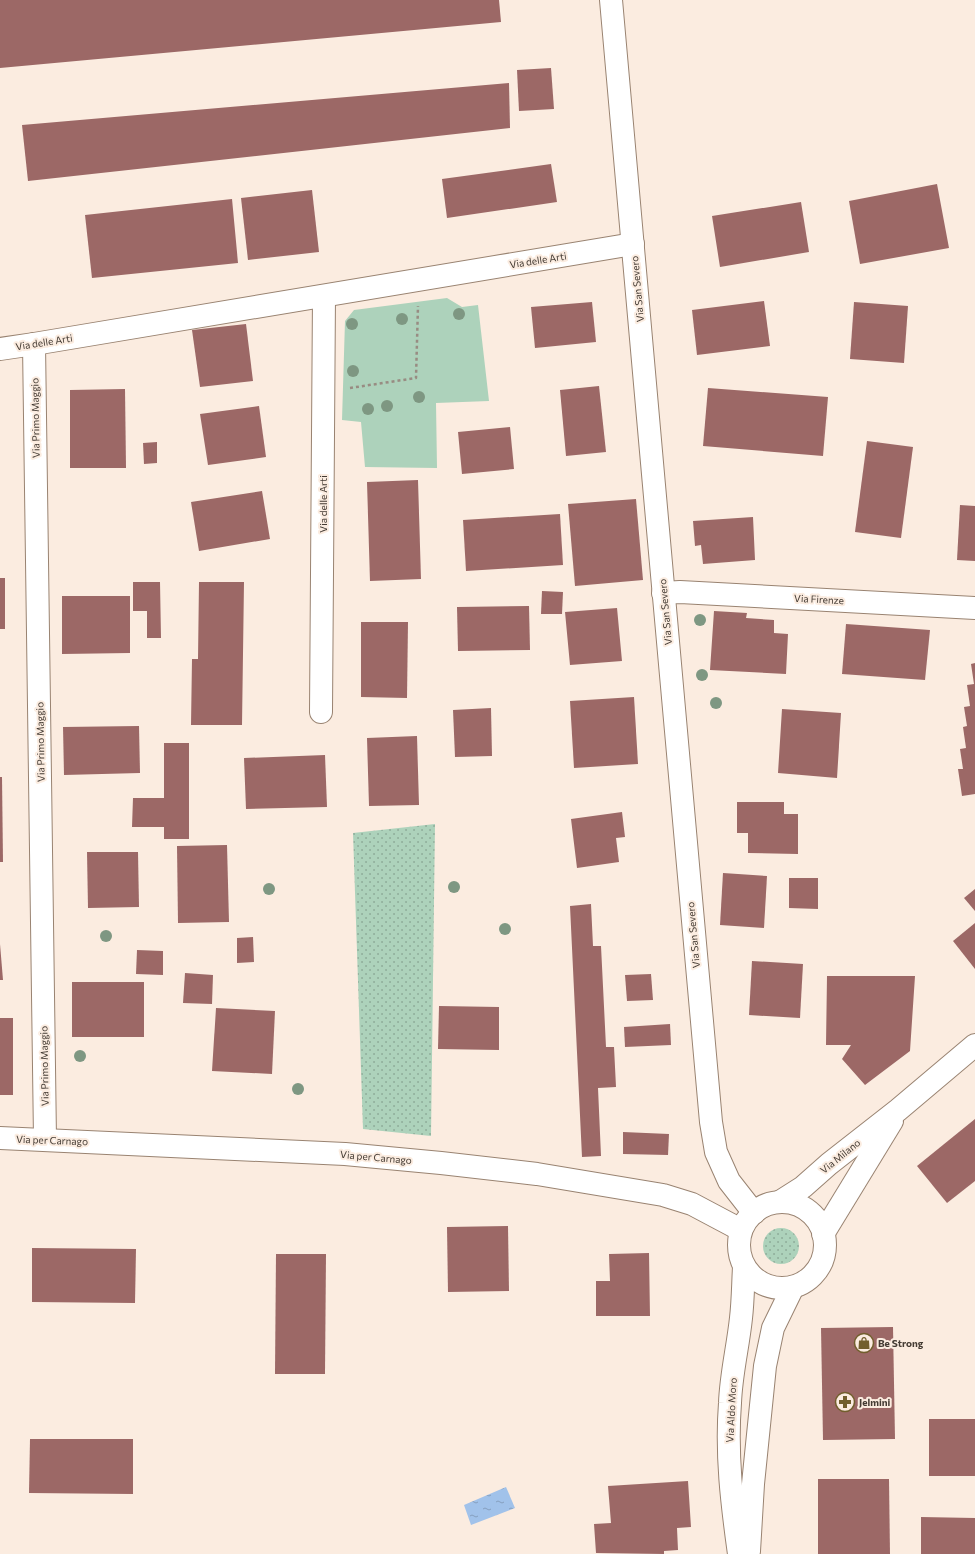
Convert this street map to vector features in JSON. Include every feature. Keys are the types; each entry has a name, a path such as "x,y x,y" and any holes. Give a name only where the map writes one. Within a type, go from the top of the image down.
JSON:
{"street":[{"name":"Via San Severo","path":"610,0 711,1122 716,1152 729,1181 754,1213"},
{"name":"Via delle Arti","path":"0,348 34,344 633,244"},
{"name":"Via delle Arti","path":"321,712 324,296"},
{"name":"Via Primo Maggio","path":"34,344 45,1139"},
{"name":"Via Firenze","path":"663,594 680,592 975,608"},
{"name":"Via Milano","path":"781,1201 803,1187 975,1045"},
{"name":"Via Milano","path":"948,1067 975,1054"},
{"name":"Via Milano","path":"823,1234 898,1110"},
{"name":"Via per Carnago","path":"0,1138 345,1154 537,1174 662,1195 692,1204 741,1230"},
{"path":"781,1201 806,1210 817,1220 823,1234 825,1245 823,1260 816,1272 804,1283 793,1287 774,1288 756,1281 744,1267 738,1248 741,1230 746,1221 763,1206 781,1201"},
{"name":"Via Aldo Moro","path":"739,1554 730,1484 729,1437 730,1396 734,1362 742,1318 744,1267"},
{"path":"749,1554 753,1484 765,1366 773,1328 793,1287"}],"path":[{"path":"323,392 416,378 419,280"}],"green space":[{"path":"447,298 462,307 478,305 489,401 436,403 437,468 365,467 361,422 342,420 345,321 354,310"},
{"path":"435,824 431,1136 363,1129 353,833"},
{"path":"784,1228 794,1233 798,1239 798,1253 794,1259 788,1263 778,1264 768,1259 764,1253 763,1243 768,1233 774,1229"}],"water":[{"path":"506,1487 515,1508 471,1525 464,1505"}],"building":[{"path":"0,0 499,0 501,22 0,68"},
{"path":"551,68 554,109 519,111 517,70"},
{"path":"509,83 510,128 28,181 22,125"},
{"path":"551,164 557,202 447,218 442,179"},
{"path":"937,184 949,248 860,264 849,201"},
{"path":"312,190 319,252 248,260 241,198"},
{"path":"232,199 238,263 92,278 85,215"},
{"path":"801,202 809,252 720,267 712,216"},
{"path":"764,301 770,346 697,355 692,310"},
{"path":"592,302 596,342 535,348 531,307"},
{"path":"854,302 908,306 904,363 850,359"},
{"path":"246,324 253,381 200,387 192,330"},
{"path":"599,386 606,452 566,456 560,390"},
{"path":"708,388 828,397 823,456 703,446"},
{"path":"125,389 126,468 70,468 70,390"},
{"path":"259,406 266,457 208,465 200,414"},
{"path":"510,427 514,469 462,474 458,432"},
{"path":"867,441 913,447 901,538 855,532"},
{"path":"157,442 157,463 144,464 143,443"},
{"path":"418,480 421,579 370,581 367,482"},
{"path":"262,491 270,539 199,551 191,502"},
{"path":"636,499 643,580 575,586 568,504"},
{"path":"960,505 975,506 975,561 957,560"},
{"path":"560,514 563,565 466,571 463,520"},
{"path":"753,517 755,560 703,564 701,545 695,546 693,521"},
{"path":"0,578 5,578 5,629 0,629"},
{"path":"133,582 160,582 161,638 147,638 147,611 133,611"},
{"path":"199,582 244,582 242,725 191,725 192,659 198,659"},
{"path":"542,591 563,592 562,614 541,614"},
{"path":"62,596 130,596 130,653 62,654"},
{"path":"529,606 530,650 458,651 457,607"},
{"path":"617,608 622,661 570,665 565,612"},
{"path":"714,611 747,613 746,618 774,620 774,633 788,634 786,674 710,670"},
{"path":"361,622 408,622 407,698 361,697"},
{"path":"846,624 930,630 925,680 842,674"},
{"path":"975,663 975,794 962,796 958,769 963,769 960,749 966,748 963,727 967,726 964,707 970,706 967,685 974,684 971,664"},
{"path":"634,697 638,764 574,768 570,701"},
{"path":"491,708 492,756 455,757 453,710"},
{"path":"782,709 841,713 837,778 778,773"},
{"path":"139,726 140,773 64,775 63,727"},
{"path":"417,736 419,805 369,806 367,738"},
{"path":"164,743 189,743 189,839 164,839 164,827 132,827 133,798 164,798"},
{"path":"325,755 327,807 246,809 244,758"},
{"path":"0,777 2,777 3,862 0,862"},
{"path":"737,802 784,802 784,814 798,814 798,854 748,853 748,833 737,833"},
{"path":"622,812 625,837 616,838 619,862 577,868 571,819"},
{"path":"227,845 229,922 178,923 177,846"},
{"path":"87,852 138,852 139,907 88,908"},
{"path":"723,873 767,876 764,928 720,925"},
{"path":"789,878 818,878 818,909 789,908"},
{"path":"975,889 975,911 964,898"},
{"path":"591,904 593,946 601,946 606,1047 614,1047 616,1087 598,1088 601,1156 582,1157 570,906"},
{"path":"975,923 975,969 953,941"},
{"path":"253,937 254,962 237,963 237,938"},
{"path":"0,944 3,980 0,980"},
{"path":"137,950 163,951 163,975 136,974"},
{"path":"752,961 803,964 800,1018 749,1015"},
{"path":"185,973 213,975 212,1004 183,1003"},
{"path":"651,974 653,1000 627,1001 625,975"},
{"path":"827,976 915,976 910,1051 865,1085 842,1059 851,1045 826,1045"},
{"path":"72,982 144,982 144,1037 72,1037"},
{"path":"439,1006 499,1007 499,1050 438,1049"},
{"path":"216,1008 275,1011 272,1074 212,1071"},
{"path":"0,1018 13,1018 13,1095 0,1095"},
{"path":"670,1024 671,1045 625,1047 624,1027"},
{"path":"975,1119 975,1181 947,1203 917,1166"},
{"path":"623,1132 669,1134 668,1155 623,1154"},
{"path":"508,1226 509,1291 448,1292 447,1227"},
{"path":"32,1248 136,1249 135,1303 32,1302"},
{"path":"649,1253 650,1316 596,1316 596,1281 610,1281 609,1254"},
{"path":"276,1254 326,1254 325,1374 275,1374"},
{"path":"893,1327 895,1439 823,1440 821,1328"},
{"path":"929,1419 975,1419 975,1476 929,1476"},
{"path":"30,1439 133,1439 133,1494 29,1493"},
{"path":"818,1479 889,1479 890,1554 818,1554"},
{"path":"688,1481 691,1527 677,1528 678,1550 664,1551 664,1554 596,1553 594,1524 611,1523 608,1486"},
{"path":"921,1517 975,1518 975,1554 921,1554"}],"place":[{"name":"Be Strong","path":"864,1343"},
{"name":"Jelmini","path":"845,1402"}]}
